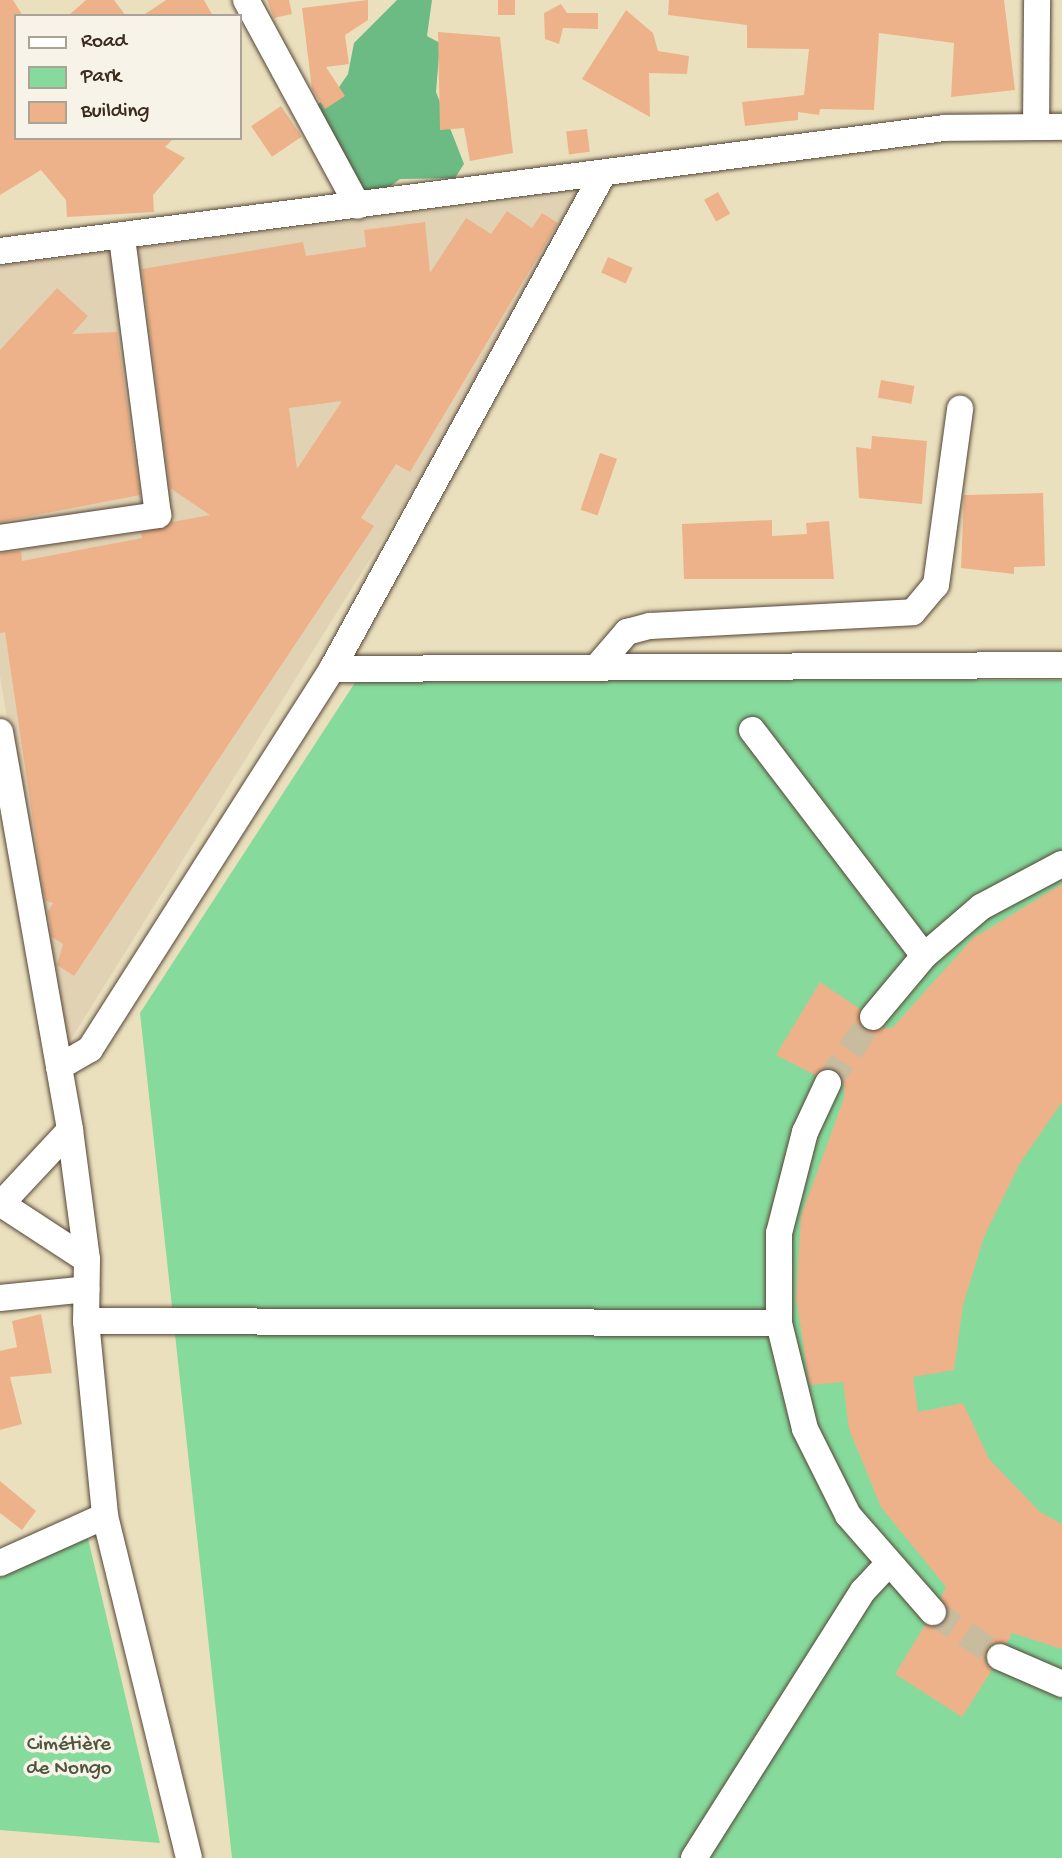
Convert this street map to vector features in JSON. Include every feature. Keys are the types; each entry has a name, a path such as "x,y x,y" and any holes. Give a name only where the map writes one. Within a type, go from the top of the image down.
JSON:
{"street":[{"path":"246,0 358,206"},
{"path":"1036,127 1037,0"},
{"path":"0,251 944,128 1062,127"},
{"path":"59,1068 90,1049 332,669 603,174"},
{"path":"0,538 158,516 121,236"},
{"path":"596,668 627,632 650,626 913,612 936,585 960,409"},
{"path":"332,669 1062,665"},
{"path":"752,730 924,956"},
{"path":"0,732 70,1130 87,1260 86,1321 105,1516 189,1858"},
{"path":"873,1017 924,956 981,907 1062,864"},
{"path":"828,1083 805,1132 779,1233 779,1323 805,1429 848,1515 887,1565 933,1612"},
{"path":"70,1130 0,1204 87,1260"},
{"path":"0,1298 87,1289"},
{"path":"86,1321 779,1323"},
{"path":"0,1563 105,1516"},
{"path":"694,1858 863,1591 887,1565"},
{"path":"1000,1657 1062,1684"}],"shaded area":[{"path":"600,190 70,1041 59,1037 0,676 0,266"}],"green space":[{"path":"397,0 432,0 427,36 440,43 436,92 464,164 455,178 400,179 379,195 344,187 306,110 333,96 348,74 354,43"},
{"path":"358,678 1062,680 1062,1858 232,1858 140,1013"},
{"name":"Cimétière de Nongo","path":"86,1530 160,1843 0,1830 0,1570"}],"building":[{"path":"0,0 13,0 22,14 14,14 14,140 172,140 165,147 185,158 153,195 154,212 67,217 66,200 41,170 0,195"},
{"path":"86,0 114,0 124,14 70,14"},
{"path":"166,0 204,0 212,14 145,14"},
{"path":"267,0 289,0 292,14 274,18"},
{"path":"368,0 368,20 345,35 349,64 326,67 345,96 325,109 312,89 302,8"},
{"path":"498,0 515,0 515,15 498,15"},
{"path":"669,0 1004,0 1015,90 951,97 954,43 879,33 874,110 820,109 819,115 798,112 798,120 745,126 742,102 804,95 809,49 747,48 747,25 668,15"},
{"path":"561,4 567,13 598,13 598,29 563,28 559,44 545,39 544,13"},
{"path":"626,10 653,33 658,51 689,56 687,74 649,73 650,117 582,79"},
{"path":"438,32 500,37 513,153 470,161 464,128 440,130"},
{"path":"281,106 302,137 272,157 251,126"},
{"path":"587,129 590,152 569,154 566,132"},
{"path":"718,192 730,214 716,222 704,200"},
{"path":"507,211 532,228 542,213 558,223 410,472 396,464 361,518 374,526 74,976 57,965 63,944 52,937 48,911 53,903 46,901 43,888 5,632 0,633 0,553 21,551 22,561 142,538 141,533 172,522 210,515 170,488 142,269 303,242 306,256 366,247 364,230 425,222 430,273 466,218 491,234","holes":["342,401 297,469 289,408"]},
{"path":"608,257 633,268 626,284 601,273"},
{"path":"57,288 88,316 72,334 117,332 140,495 0,522 0,350"},
{"path":"881,380 914,386 911,404 878,398"},
{"path":"872,436 927,441 922,504 859,498 856,447 871,449"},
{"path":"600,453 617,459 597,516 580,510"},
{"path":"1043,493 1045,566 1014,567 1014,574 961,568 964,495"},
{"path":"772,520 772,536 807,534 806,523 829,521 834,579 684,579 682,524"},
{"path":"1062,884 1062,1102 1020,1163 984,1237 963,1305 954,1370 913,1377 918,1412 963,1403 989,1459 1040,1512 1062,1524 1062,1649 1012,1633 1007,1643 991,1644 984,1658 992,1670 962,1717 895,1674 925,1625 937,1627 948,1618 941,1597 946,1587 881,1507 849,1429 843,1382 810,1385 808,1376 796,1297 801,1216 844,1098 844,1081 834,1069 815,1075 776,1055 820,982 860,1009 863,1029 892,1028 973,938"},
{"path":"41,1314 52,1373 10,1377 22,1424 0,1430 0,1351 17,1347 12,1321"},
{"path":"0,1481 36,1511 22,1530 0,1513"}],"tunnel":[{"path":"828,1083 873,1017"},
{"path":"933,1612 1000,1657"}]}
